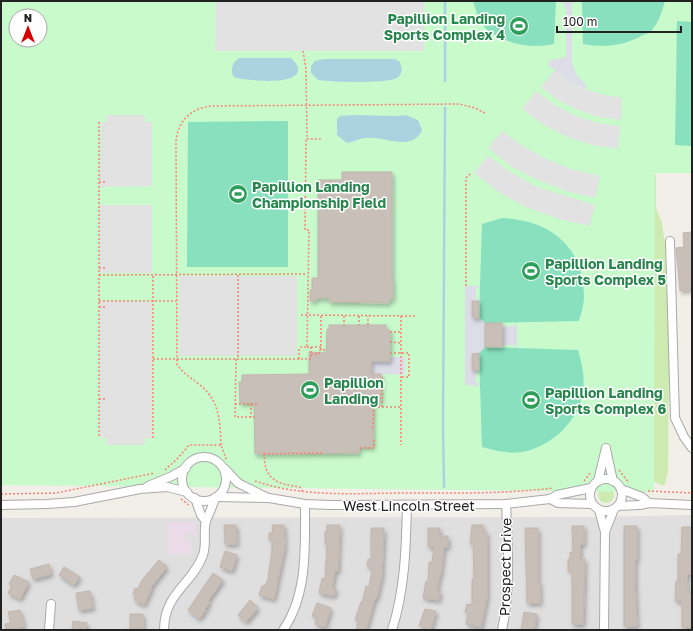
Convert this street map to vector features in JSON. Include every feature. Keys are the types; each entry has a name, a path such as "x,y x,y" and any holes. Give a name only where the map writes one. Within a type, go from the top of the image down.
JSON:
{"street":[{"path":"670,241 675,418 684,437 692,448"},
{"path":"598,481 606,448 613,481"},
{"path":"140,489 172,476 186,468 193,460 203,457 212,459 226,466 225,485 216,497 206,522 204,554 196,568 169,604 164,617 164,630"},
{"name":"West Lincoln Street","path":"226,466 238,483 269,498"},
{"path":"186,468 183,483 187,492"},
{"path":"649,502 642,497 621,489 613,481 605,479 598,481 591,488 589,497 592,504 599,510 605,512 616,508 640,505 649,502 692,504"},
{"path":"1,505 74,502 140,489 167,487 187,492 195,498 205,500 216,497"},
{"name":"West Lincoln Street","path":"216,497 269,498 305,504 506,504 550,499 557,495 591,488"},
{"path":"605,532 622,498 621,489"},
{"path":"195,498 201,515 206,522"},
{"name":"West Lincoln Street","path":"550,499 558,503 592,504"},
{"path":"283,630 293,610 304,566 305,504"},
{"name":"Prospect Drive","path":"502,630 505,618 507,581 506,504"},
{"path":"392,630 402,592 406,552 407,505"},
{"path":"599,510 605,532 604,630"},
{"path":"49,630 52,604"}],"path":[{"path":"303,51 306,69 307,139 305,230 310,230 307,274 307,347"},
{"path":"226,466 221,445 220,419 214,400 208,392 180,369 177,359 176,141 177,131 182,120 192,111 211,106 459,104 475,108 485,113"},
{"path":"99,122 99,438"},
{"path":"307,139 322,139"},
{"path":"466,286 466,178 471,173"},
{"path":"99,182 107,182"},
{"path":"99,268 107,268"},
{"path":"99,274 307,274"},
{"path":"153,438 154,274"},
{"path":"238,274 235,417 255,417"},
{"path":"99,300 176,301"},
{"path":"99,307 107,307"},
{"path":"301,315 416,316"},
{"path":"311,354 319,354 319,350 321,350 321,316"},
{"path":"344,316 344,325"},
{"path":"359,316 359,325"},
{"path":"368,316 368,325"},
{"path":"402,316 402,445"},
{"path":"390,332 402,332"},
{"path":"390,342 402,342"},
{"path":"299,359 299,349 301,347 321,347"},
{"path":"154,359 312,359 311,347"},
{"path":"321,350 326,350"},
{"path":"390,353 409,352 409,377 402,377"},
{"path":"382,377 382,407"},
{"path":"99,399 107,399"},
{"path":"235,404 258,404"},
{"path":"251,404 251,417"},
{"path":"370,407 402,407"},
{"path":"373,428 374,407"},
{"path":"360,448 374,448 374,440"},
{"path":"164,470 179,457 189,445 221,445"},
{"path":"302,491 300,487 282,484 269,476 265,465 264,454 323,453"},
{"path":"580,482 586,480 594,465 601,466"},
{"path":"610,465 617,465 622,476 632,487"},
{"path":"1,494 46,494 69,491 159,472"},
{"path":"249,480 268,486 317,494 486,494 558,487"},
{"path":"643,490 692,493"},
{"path":"179,498 190,507"}],"shaded area":[{"path":"216,1 424,1 424,51 215,51"},
{"path":"562,1 574,1 572,5 572,62 576,74 587,86 586,89 570,81 548,65 548,61 566,57 566,9"},
{"path":"555,70 570,81 587,90 622,98 621,120 599,117 578,110 558,100 541,87"},
{"path":"536,91 555,105 576,116 598,123 620,126 618,149 592,145 567,137 544,125 522,109"},
{"path":"107,115 145,115 145,122 152,122 152,186 100,187 101,122 107,122"},
{"path":"502,131 524,147 548,160 574,170 600,176 595,198 566,191 538,180 512,167 488,148"},
{"path":"488,156 512,173 537,187 595,205 590,226 559,219 528,208 500,193 474,173"},
{"path":"100,205 152,205 152,273 100,273"},
{"path":"179,276 297,276 297,356 179,356"},
{"path":"465,286 480,286 476,288 476,299 479,299 479,301 472,301 472,317 479,318 485,323 485,330 502,323 504,326 515,326 515,323 517,323 517,348 515,348 515,345 504,345 503,348 502,340 485,340 485,347 479,353 472,354 472,370 479,370 479,372 476,372 476,383 479,383 479,386 465,385"},
{"path":"100,301 152,302 152,438 145,438 145,445 107,445 107,438 100,438"},
{"path":"390,357 405,357 405,375 384,374 381,377 381,374 371,374 371,361"},
{"path":"692,515 692,630 1,630 1,518 595,517"},
{"path":"167,522 195,522 196,536 189,532 185,537 191,541 190,554 168,554"}],"green space":[{"name":"Papillion Landing","path":"1,1 692,1 692,173 655,173 654,492 1,485"},
{"name":"Papillion Landing Sports Complex 4","path":"473,1 556,1 554,44 532,46 518,44 494,34 487,30 481,23"},
{"path":"582,1 665,1 658,20 650,32 620,44 598,46 583,44"},
{"path":"677,21 692,22 692,146 675,145"},
{"name":"Papillion Landing Championship Field","path":"288,121 288,267 187,267 188,122"},
{"path":"653,172 656,175 656,208 662,223 665,245 669,358 668,472 665,484 663,486 650,480"},
{"name":"Papillion Landing Sports Complex 5","path":"502,218 535,224 549,230 561,239 571,250 578,263 582,279 584,300 579,321 485,323 479,318 482,224"},
{"name":"Papillion Landing Sports Complex 6","path":"485,347 578,350 584,381 581,402 570,421 555,437 537,448 516,453 482,447 479,353"},
{"path":"606,487 612,489 614,495 612,501 606,503 600,501 598,495 600,489"}],"water":[{"path":"239,58 291,58 297,66 298,71 295,76 280,80 260,81 236,78 233,76 232,68"},
{"path":"324,59 395,59 400,62 402,70 397,78 390,80 346,82 318,80 311,73 311,66 315,61"},
{"path":"406,115 418,120 422,130 417,137 411,141 396,142 363,138 347,143 337,135 337,119 340,116"}],"building":[{"path":"342,172 392,172 393,299 389,299 389,303 329,302 329,298 316,298 316,301 310,301 312,278 318,278 318,180 342,180"},
{"path":"692,232 692,289 680,291 676,248 684,247 683,233"},
{"path":"472,301 479,301 479,318 472,317"},
{"path":"485,323 502,323 502,347 485,347"},
{"name":"Papillion Landing","path":"329,325 386,325 386,330 390,330 390,361 371,361 371,374 381,374 381,402 373,401 373,447 359,447 359,453 255,454 254,403 240,403 239,382 242,382 242,375 309,374 309,352 326,353 327,329 329,329"},
{"path":"479,353 479,370 472,370 472,354"},
{"path":"224,525 236,525 237,544 225,544"},
{"path":"272,525 284,525 285,546 274,599 259,595 262,586 265,586 268,579 272,551 272,540 269,540 269,533 273,533"},
{"path":"327,525 340,525 338,571 335,571 332,588 336,588 334,596 319,593 322,578 325,579 327,544 325,544 325,531 327,532"},
{"path":"472,525 483,525 483,532 487,532 487,598 481,627 466,624 468,613 465,612 467,604 472,605 472,579 474,579 473,544 470,544"},
{"path":"572,526 584,526 584,544 580,544 580,559 585,559 583,624 572,624 572,571 568,571 568,559 570,559 570,552 573,552"},
{"path":"624,526 637,526 637,560 635,560 635,580 637,626 624,626"},
{"path":"682,527 692,527 692,574 687,574 688,592 692,592 692,627 682,628 682,601 675,601 676,581 678,581 678,554 681,554"},
{"path":"371,528 384,528 382,575 377,598 375,598 366,630 356,630 359,621 355,620 361,602 362,603 366,586 369,587 372,570 371,567 367,566 368,559 371,560"},
{"path":"428,528 440,528 439,536 448,536 448,547 444,547 441,574 437,591 440,591 439,600 423,598 426,581 428,582 429,562 432,562 434,547 428,547"},
{"path":"525,528 538,528 538,583 540,583 540,603 527,603"},
{"path":"225,551 237,555 232,571 220,567"},
{"path":"159,560 167,567 151,587 152,588 144,605 134,600 136,596 133,594 135,588 138,589 142,580"},
{"path":"49,564 51,574 33,579 30,569"},
{"path":"64,567 80,577 74,585 59,575"},
{"path":"213,573 223,580 208,601 210,602 205,609 206,610 199,619 188,610"},
{"path":"14,575 29,582 20,599 8,593 12,585 9,584"},
{"path":"90,591 93,608 79,610 76,593"},
{"path":"250,600 258,608 246,622 238,615"},
{"path":"317,603 331,608 325,627 315,624 317,617 312,616"},
{"path":"425,609 436,611 431,629 419,626"},
{"path":"20,610 24,627 6,630 5,624 11,623 8,612"},
{"path":"524,612 537,614 534,630 521,630"},
{"path":"130,614 143,614 143,628 130,629"},
{"path":"73,621 87,623 86,630 72,630"}],"waterway":[{"path":"445,1 445,81"},
{"path":"444,487 445,108"}],"place":[{"name":"Papillion Landing Sports Complex 4","path":"519,26"},
{"name":"Papillion Landing Championship Field","path":"238,194"},
{"name":"Papillion Landing Sports Complex 5","path":"531,271"},
{"name":"Papillion Landing","path":"310,390"},
{"name":"Papillion Landing Sports Complex 6","path":"531,400"}]}
